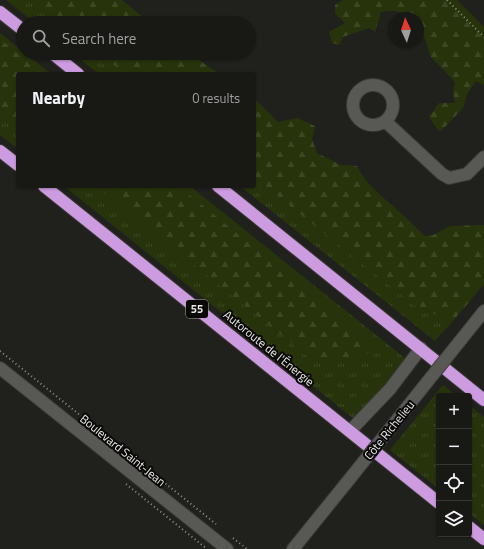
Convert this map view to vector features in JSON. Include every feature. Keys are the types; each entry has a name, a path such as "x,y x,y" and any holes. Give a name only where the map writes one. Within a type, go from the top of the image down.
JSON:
{"highway":[{"path":"0,12 16,25"},
{"path":"61,60 76,72"},
{"path":"0,150 16,163"},
{"name":"Autoroute de l'Énergie","path":"46,188 437,501"},
{"path":"221,188 484,400"},
{"path":"472,529 484,539"}],"street":[{"path":"385,121 442,174 449,178 466,174 484,157"},
{"name":"Côte Richelieu","path":"293,549 484,311"},
{"path":"350,431 390,389 421,348"},
{"name":"Boulevard Saint-Jean","path":"0,368 226,549"}],"path":[{"path":"447,0 484,37"},
{"name":"Boulevard Saint-Jean","path":"0,351 222,529"},
{"path":"228,534 246,549"}],"green space":[{"path":"6,0 33,0 53,16 26,16"},
{"path":"33,0 122,0 141,16 53,16"},
{"path":"343,0 457,0 484,27 484,85 476,81 467,94 463,108 441,131 438,130 429,117 439,103 455,103 453,92 455,82 431,57 424,36 424,12 381,12 375,32 369,28 343,37 339,45 332,43 329,32 345,23 335,14 335,5"},
{"path":"0,33 16,46 16,52 0,39"},
{"path":"0,39 16,52 16,60 26,60 41,72 16,72 16,121 0,108"},
{"path":"26,60 34,60 49,72 41,72"},
{"path":"81,60 108,60 123,72 96,72"},
{"path":"108,60 199,60 216,72 123,72"},
{"path":"256,100 278,122 297,118 315,126 312,139 317,153 341,165 357,166 372,187 425,236 433,235 450,226 484,225 484,284 453,321 418,308 256,179"},
{"path":"0,108 16,121 16,147 0,135"},
{"path":"256,179 418,308 453,321 435,341 243,188 256,188"},
{"path":"66,188 98,188 311,359 377,349 181,188 192,188 406,359 390,381 354,419"},
{"path":"98,188 181,188 378,349 343,362 311,359"},
{"path":"443,385 453,393 436,393"},
{"path":"436,394 436,487 390,450"},
{"path":"472,407 484,417 484,525 472,515"}]}
